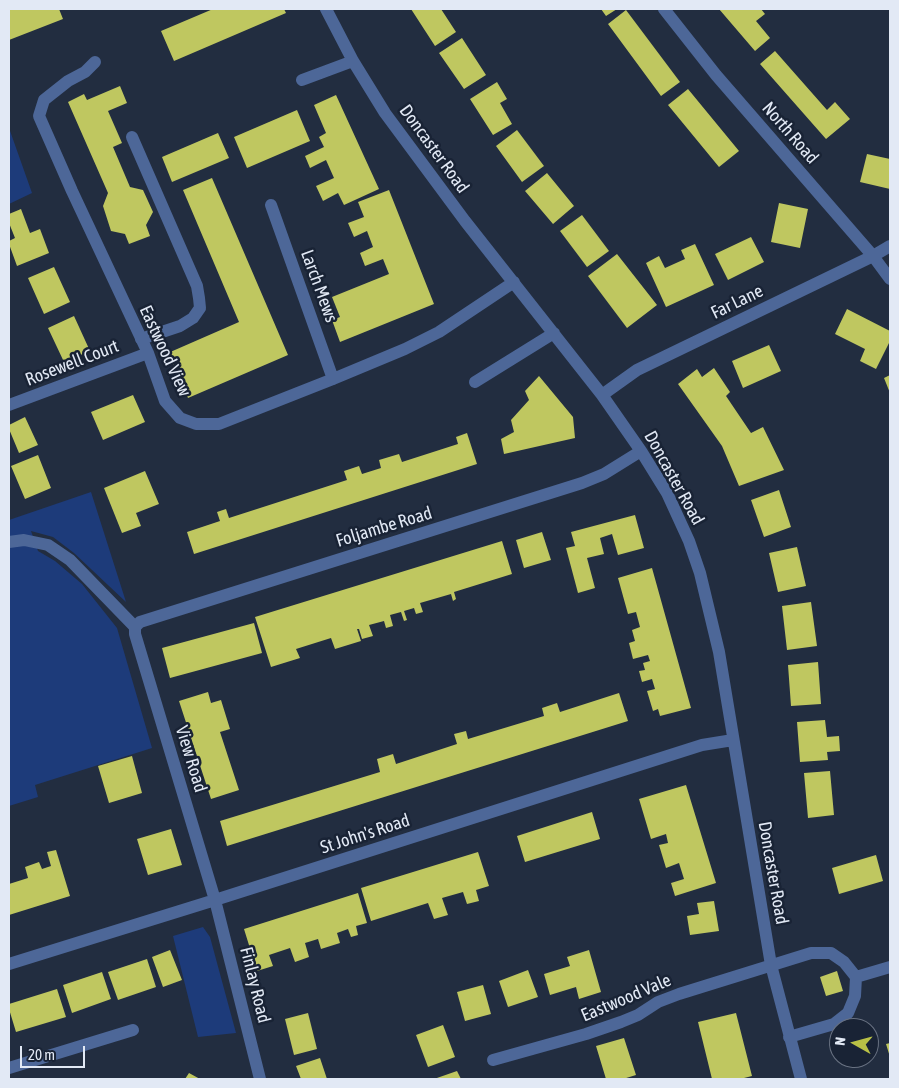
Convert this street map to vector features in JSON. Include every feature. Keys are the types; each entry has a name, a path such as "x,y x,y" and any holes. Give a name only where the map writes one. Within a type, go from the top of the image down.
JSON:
{"street":[{"name":"Doncaster Road","path":"326,9 353,60 385,113 455,207 602,396 641,451 667,493 689,541 700,573 719,652 771,965 801,1079"},
{"name":"North Road","path":"664,9 716,75 873,256 890,279"},
{"path":"302,80 353,60"},
{"name":"Eastwood View","path":"95,62 85,72 68,81 44,100 39,116 148,353 165,401 180,418 196,424 219,424 334,379 405,349 439,332 514,282"},
{"path":"132,137 197,286 200,298 200,308 193,318 180,326 141,339"},
{"name":"Larch Mews","path":"271,205 334,379"},
{"name":"Far Lane","path":"602,396 637,370 890,246"},
{"path":"475,382 554,333"},
{"name":"Rosewell Court","path":"9,405 148,353"},
{"name":"Foljambe Road","path":"135,627 140,622 582,483 604,474 641,451"},
{"path":"9,542 24,540 48,545 70,560 135,627"},
{"name":"View Road","path":"135,627 134,634 215,900"},
{"name":"St John's Road","path":"9,964 693,748 733,740"},
{"name":"Finlay Road","path":"215,900 260,1079"},
{"path":"771,965 811,953 831,952 844,962 856,977 855,996 848,1013 834,1024 789,1037"},
{"name":"Eastwood Vale","path":"493,1060 612,1025 638,1015 658,1002 679,994 771,965"},
{"path":"856,977 890,967"},
{"path":"9,1068 133,1030"}],"shaded area":[{"path":"9,128 32,193 9,204"},
{"path":"91,492 126,602 74,553 53,537 31,531 38,551 55,561 82,584 117,628 152,748 35,785 38,797 9,806 9,520"},
{"path":"203,927 210,937 236,1033 198,1037 173,936"}],"building":[{"path":"9,9 59,9 63,19 9,40"},
{"path":"213,9 284,9 286,13 174,61 161,31"},
{"path":"411,9 441,9 456,32 435,46"},
{"path":"601,9 617,9 606,16"},
{"path":"719,9 761,9 765,14 756,21 770,38 755,51"},
{"path":"626,10 680,82 661,96 608,24"},
{"path":"462,38 486,75 464,89 439,53"},
{"path":"775,51 827,110 835,102 850,119 826,139 760,64"},
{"path":"497,82 507,99 500,103 512,124 493,135 470,99"},
{"path":"120,86 127,103 108,111 122,143 113,147 130,187 143,190 153,212 146,225 150,236 129,244 125,234 111,231 103,206 108,193 68,102 84,94 87,100"},
{"path":"688,89 739,151 719,167 668,105"},
{"path":"336,95 379,189 344,205 338,193 323,201 316,186 334,178 326,160 310,168 305,156 324,147 319,137 326,133 314,105"},
{"path":"297,110 310,141 247,168 234,137"},
{"path":"517,130 544,166 522,182 496,146"},
{"path":"218,133 229,158 172,182 162,157"},
{"path":"867,154 890,159 890,189 860,182"},
{"path":"547,173 574,206 553,224 525,191"},
{"path":"212,178 288,355 188,398 168,353 239,322 183,190"},
{"path":"389,190 434,304 340,342 332,320 340,317 332,297 389,274 383,259 365,266 360,253 373,247 367,231 354,237 348,223 364,217 358,202"},
{"path":"779,203 808,209 800,248 771,242"},
{"path":"21,209 30,233 40,229 49,253 17,266 9,244 9,241 15,238 9,223 9,214"},
{"path":"582,215 609,251 587,267 560,231"},
{"path":"751,237 764,262 728,280 715,254"},
{"path":"695,244 714,285 666,307 646,263 659,256 665,268 685,259 681,250"},
{"path":"617,254 657,305 627,328 588,276"},
{"path":"54,267 70,302 44,314 28,278"},
{"path":"847,309 890,331 890,341 876,369 860,361 865,349 835,334"},
{"path":"74,316 90,351 64,362 48,328"},
{"path":"769,345 781,371 743,388 732,361"},
{"path":"714,368 730,392 726,396 751,433 763,427 784,470 739,486 722,446 678,384 697,369 702,377"},
{"path":"890,375 890,393 884,378"},
{"path":"539,376 573,417 575,438 504,454 501,439 514,432 511,420 529,400 525,391"},
{"path":"133,395 145,422 103,440 91,412"},
{"path":"25,417 38,445 19,453 9,425"},
{"path":"467,433 477,464 194,554 187,532 220,521 217,512 226,509 229,518 347,480 344,471 359,466 362,474 381,468 379,460 399,454 402,462 458,444 456,437"},
{"path":"38,455 51,488 25,499 11,466"},
{"path":"145,471 159,504 136,513 141,526 122,533 104,488"},
{"path":"779,490 791,527 764,537 751,500"},
{"path":"635,515 644,548 618,555 612,534 600,538 604,554 587,558 595,588 578,593 566,548 575,546 571,532"},
{"path":"542,532 551,560 524,568 516,540"},
{"path":"502,541 512,574 454,592 456,599 453,601 451,594 420,603 423,612 416,614 414,608 404,611 407,620 404,621 401,612 390,615 393,626 386,628 384,621 369,625 373,636 362,639 359,629 357,629 361,641 335,649 331,638 296,649 300,658 271,667 255,617"},
{"path":"797,547 806,586 778,592 769,553"},
{"path":"652,568 691,708 660,716 658,709 653,711 647,691 655,689 652,679 642,682 639,671 645,670 643,663 650,661 648,655 633,659 629,643 635,641 632,630 640,627 636,612 628,614 618,578"},
{"path":"811,602 817,646 787,650 782,606"},
{"path":"254,623 262,653 170,678 162,648"},
{"path":"818,662 821,704 791,706 788,665"},
{"path":"208,692 211,703 221,700 230,729 220,732 239,790 211,799 179,701"},
{"path":"619,693 628,721 227,846 220,821 380,772 377,759 393,754 396,764 457,744 454,734 466,731 468,739 544,716 542,708 557,703 560,712"},
{"path":"825,720 827,737 839,736 840,751 827,752 828,760 800,762 797,722"},
{"path":"132,756 142,793 109,803 98,766"},
{"path":"830,771 834,815 808,818 804,773"},
{"path":"686,785 716,883 675,896 671,883 684,879 679,863 666,868 659,845 668,843 666,834 651,839 639,799"},
{"path":"592,812 600,839 525,862 517,836"},
{"path":"171,829 182,865 148,875 137,839"},
{"path":"56,850 70,896 9,915 9,884 28,878 25,867 39,862 42,869 51,866 47,852"},
{"path":"478,852 489,886 476,890 479,901 467,904 463,892 442,898 448,915 434,919 428,903 371,921 361,888"},
{"path":"876,855 883,881 839,894 832,868"},
{"path":"358,893 367,923 356,926 358,935 351,937 348,929 337,933 340,943 321,949 318,939 305,943 309,957 295,962 290,948 269,955 273,966 257,971 244,929"},
{"path":"714,901 719,931 690,935 687,916 699,914 697,903"},
{"path":"170,950 182,980 163,987 152,957"},
{"path":"589,950 601,992 579,999 576,987 550,995 544,974 570,966 567,957"},
{"path":"147,959 156,987 118,1000 108,972"},
{"path":"528,970 538,997 508,1007 499,981"},
{"path":"837,971 843,991 826,996 820,977"},
{"path":"102,972 111,999 72,1013 63,985"},
{"path":"483,985 491,1014 465,1021 457,992"},
{"path":"57,989 66,1017 16,1032 9,1004"},
{"path":"308,1013 317,1049 294,1055 285,1019"},
{"path":"736,1013 752,1076 740,1079 712,1079 698,1022"},
{"path":"443,1025 455,1057 428,1067 416,1035"},
{"path":"624,1038 636,1075 623,1079 606,1079 596,1046"},
{"path":"890,1043 890,1057 886,1044"},
{"path":"320,1058 327,1079 301,1079 296,1066"},
{"path":"457,1071 461,1079 434,1079"},
{"path":"189,1073 200,1079 185,1079"}]}
